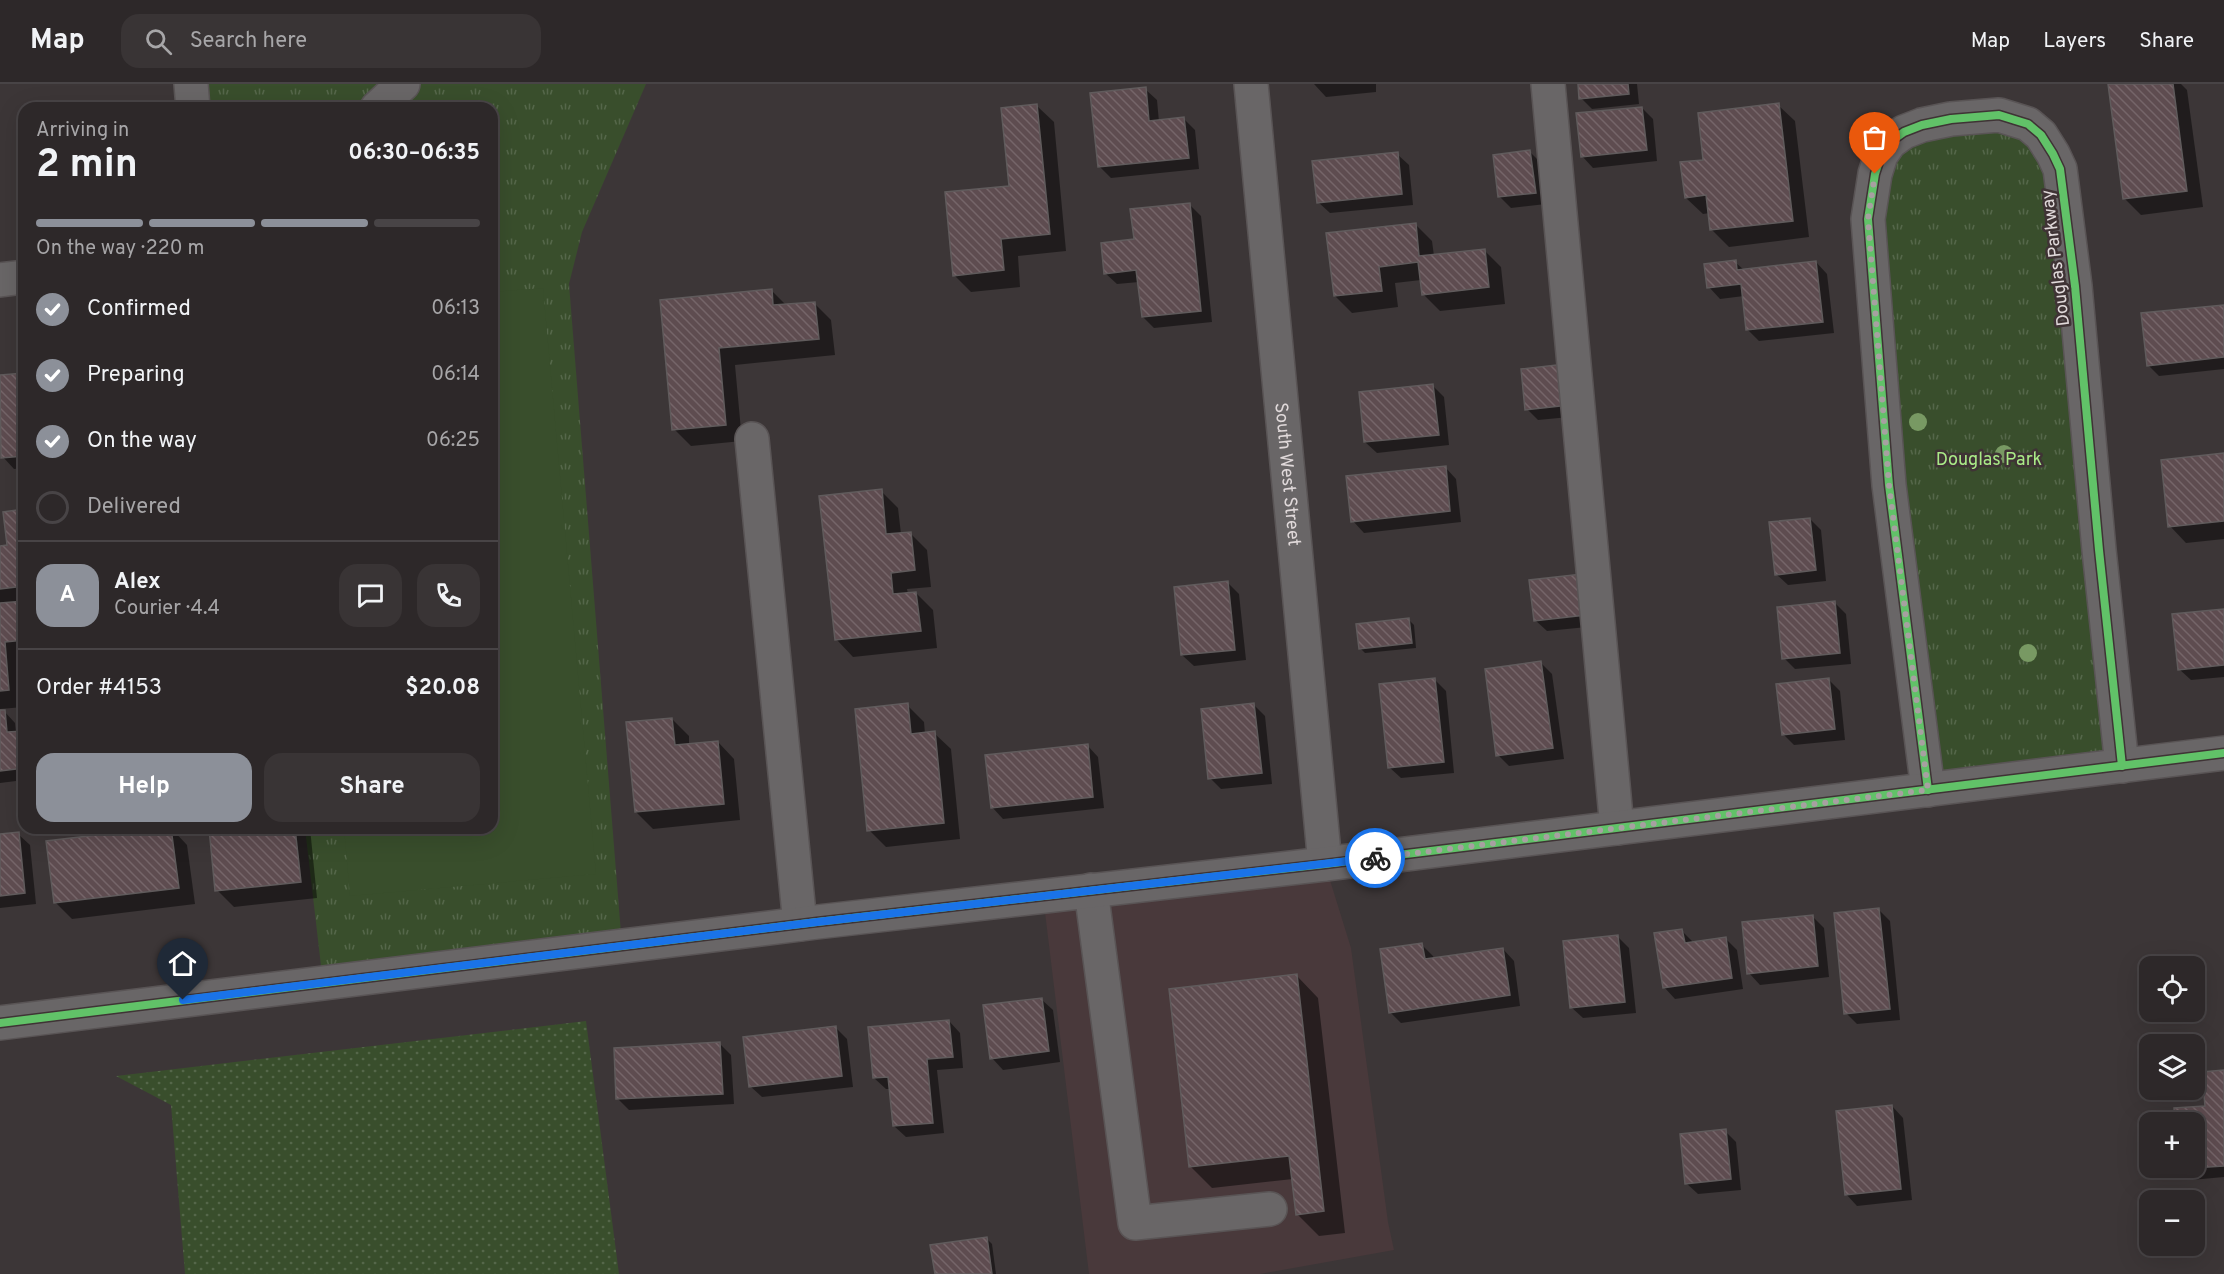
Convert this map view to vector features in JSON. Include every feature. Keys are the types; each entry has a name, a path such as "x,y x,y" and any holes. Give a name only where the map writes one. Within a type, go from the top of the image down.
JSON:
{"street":[{"path":"191,84 192,102"},
{"path":"384,102 403,84"},
{"name":"South West Street","path":"1251,84 1325,864"},
{"path":"1548,84 1617,828"},
{"name":"Douglas Parkway","path":"1928,790 1889,485 1868,219 1875,174 1881,155 1890,142 1904,132 1922,125 1950,119 1999,115 2028,124 2041,135 2060,169 2075,286 2099,550 2122,766"},
{"path":"0,280 18,278"},
{"path":"752,439 800,924"},
{"path":"0,1023 800,924 1325,864 2224,753"},
{"path":"1091,890 1135,1223 1270,1209"}],"shaded area":[{"path":"1325,864 1351,948 1388,1222 1394,1250 1260,1274 1089,1274 1043,896"}],"green space":[{"path":"191,84 646,84 582,232 569,284 622,946 323,983 306,834 498,834 498,102 192,102"},
{"name":"Douglas Park","path":"1922,125 2041,135 2122,766 1928,790 1868,219 1890,142"},
{"path":"543,288 596,874 350,896 345,834 498,834 498,292"},
{"path":"586,1021 619,1274 185,1274 171,1105 116,1076"}],"building":[{"path":"1578,84 1628,84 1629,94 1579,99"},
{"path":"2108,84 2173,84 2187,191 2123,199"},
{"path":"1146,87 1149,121 1184,117 1189,158 1098,167 1090,93"},
{"path":"1779,103 1793,221 1710,230 1706,195 1685,198 1680,162 1703,160 1698,113"},
{"path":"1037,104 1050,234 1001,239 1004,270 953,276 945,192 1009,186 1001,108"},
{"path":"1642,107 1647,150 1581,157 1576,113"},
{"path":"1530,150 1536,193 1498,197 1493,155"},
{"path":"1398,152 1402,194 1317,203 1312,161"},
{"path":"1190,203 1201,311 1142,317 1136,270 1104,274 1101,243 1134,239 1130,209"},
{"path":"1416,223 1419,256 1485,249 1489,287 1422,295 1418,262 1379,267 1382,291 1334,296 1326,233"},
{"path":"1736,260 1737,270 1816,261 1823,322 1746,330 1741,284 1707,288 1704,264"},
{"path":"772,289 773,305 815,302 819,339 719,348 726,425 672,430 660,300"},
{"path":"2224,305 2224,357 2147,366 2141,313"},
{"path":"1565,364 1569,405 1525,410 1521,369"},
{"path":"18,374 18,457 1,458 0,375"},
{"path":"1433,384 1439,435 1364,442 1359,392"},
{"path":"2224,453 2224,521 2168,527 2161,460"},
{"path":"1446,466 1450,511 1351,522 1346,476"},
{"path":"882,489 886,534 911,532 915,570 891,573 893,594 916,592 921,631 835,640 819,496"},
{"path":"18,510 18,587 0,589 0,546 7,545 3,512"},
{"path":"1810,518 1816,570 1775,575 1769,522"},
{"path":"1582,574 1586,615 1534,621 1529,580"},
{"path":"1228,581 1235,650 1181,655 1174,587"},
{"path":"1835,601 1840,653 1782,659 1777,607"},
{"path":"18,602 18,641 5,642 9,690 0,691 0,603"},
{"path":"2224,609 2224,665 2178,670 2172,614"},
{"path":"1409,618 1412,643 1359,649 1356,624"},
{"path":"1541,661 1553,748 1496,756 1485,669"},
{"path":"1435,678 1444,762 1388,768 1379,684"},
{"path":"1829,678 1835,729 1782,735 1776,684"},
{"path":"908,703 911,734 935,731 944,823 867,831 855,709"},
{"path":"1254,703 1262,773 1208,779 1201,709"},
{"path":"0,710 5,710 7,732 18,731 18,769 0,771"},
{"path":"672,718 675,745 718,741 724,804 635,812 626,722"},
{"path":"1088,744 1093,797 991,808 985,755"},
{"path":"18,832 19,834 25,893 0,896 0,834"},
{"path":"106,834 172,834 179,888 54,903 46,841"},
{"path":"210,834 296,834 301,882 215,891"},
{"path":"1879,908 1890,1009 1844,1014 1834,913"},
{"path":"1813,915 1818,966 1747,974 1742,922"},
{"path":"1682,929 1685,943 1726,937 1732,978 1663,988 1654,933"},
{"path":"1618,935 1625,1002 1570,1008 1563,941"},
{"path":"1422,943 1425,959 1503,948 1510,995 1389,1013 1380,949"},
{"path":"1297,974 1324,1211 1296,1215 1289,1156 1189,1167 1169,989"},
{"path":"1042,998 1049,1051 990,1059 983,1005"},
{"path":"949,1020 953,1057 927,1059 933,1123 893,1126 888,1077 873,1078 868,1027"},
{"path":"836,1026 842,1076 749,1087 743,1037"},
{"path":"720,1042 723,1094 616,1099 614,1048"},
{"path":"2224,1070 2224,1166 2205,1167 2205,1112 2174,1112 2174,1108 2205,1106 2205,1072"},
{"path":"1892,1105 1901,1189 1845,1195 1836,1111"},
{"path":"1726,1129 1731,1179 1685,1184 1680,1134"},
{"path":"987,1237 992,1274 935,1274 930,1245"}],"cycle path":[{"path":"1928,790 1889,485 1868,219 1875,174 1881,155 1890,142 1904,132 1922,125 1951,119 1999,115 2028,124 2041,135 2060,169 2075,286 2099,550 2122,766"},
{"path":"0,1023 817,922 1325,864 2224,753"}],"way so far":[{"path":"1375,858 1928,790 1889,485 1868,219 1875,174"}],"route":[{"path":"183,1000 817,922 1375,858"}]}
